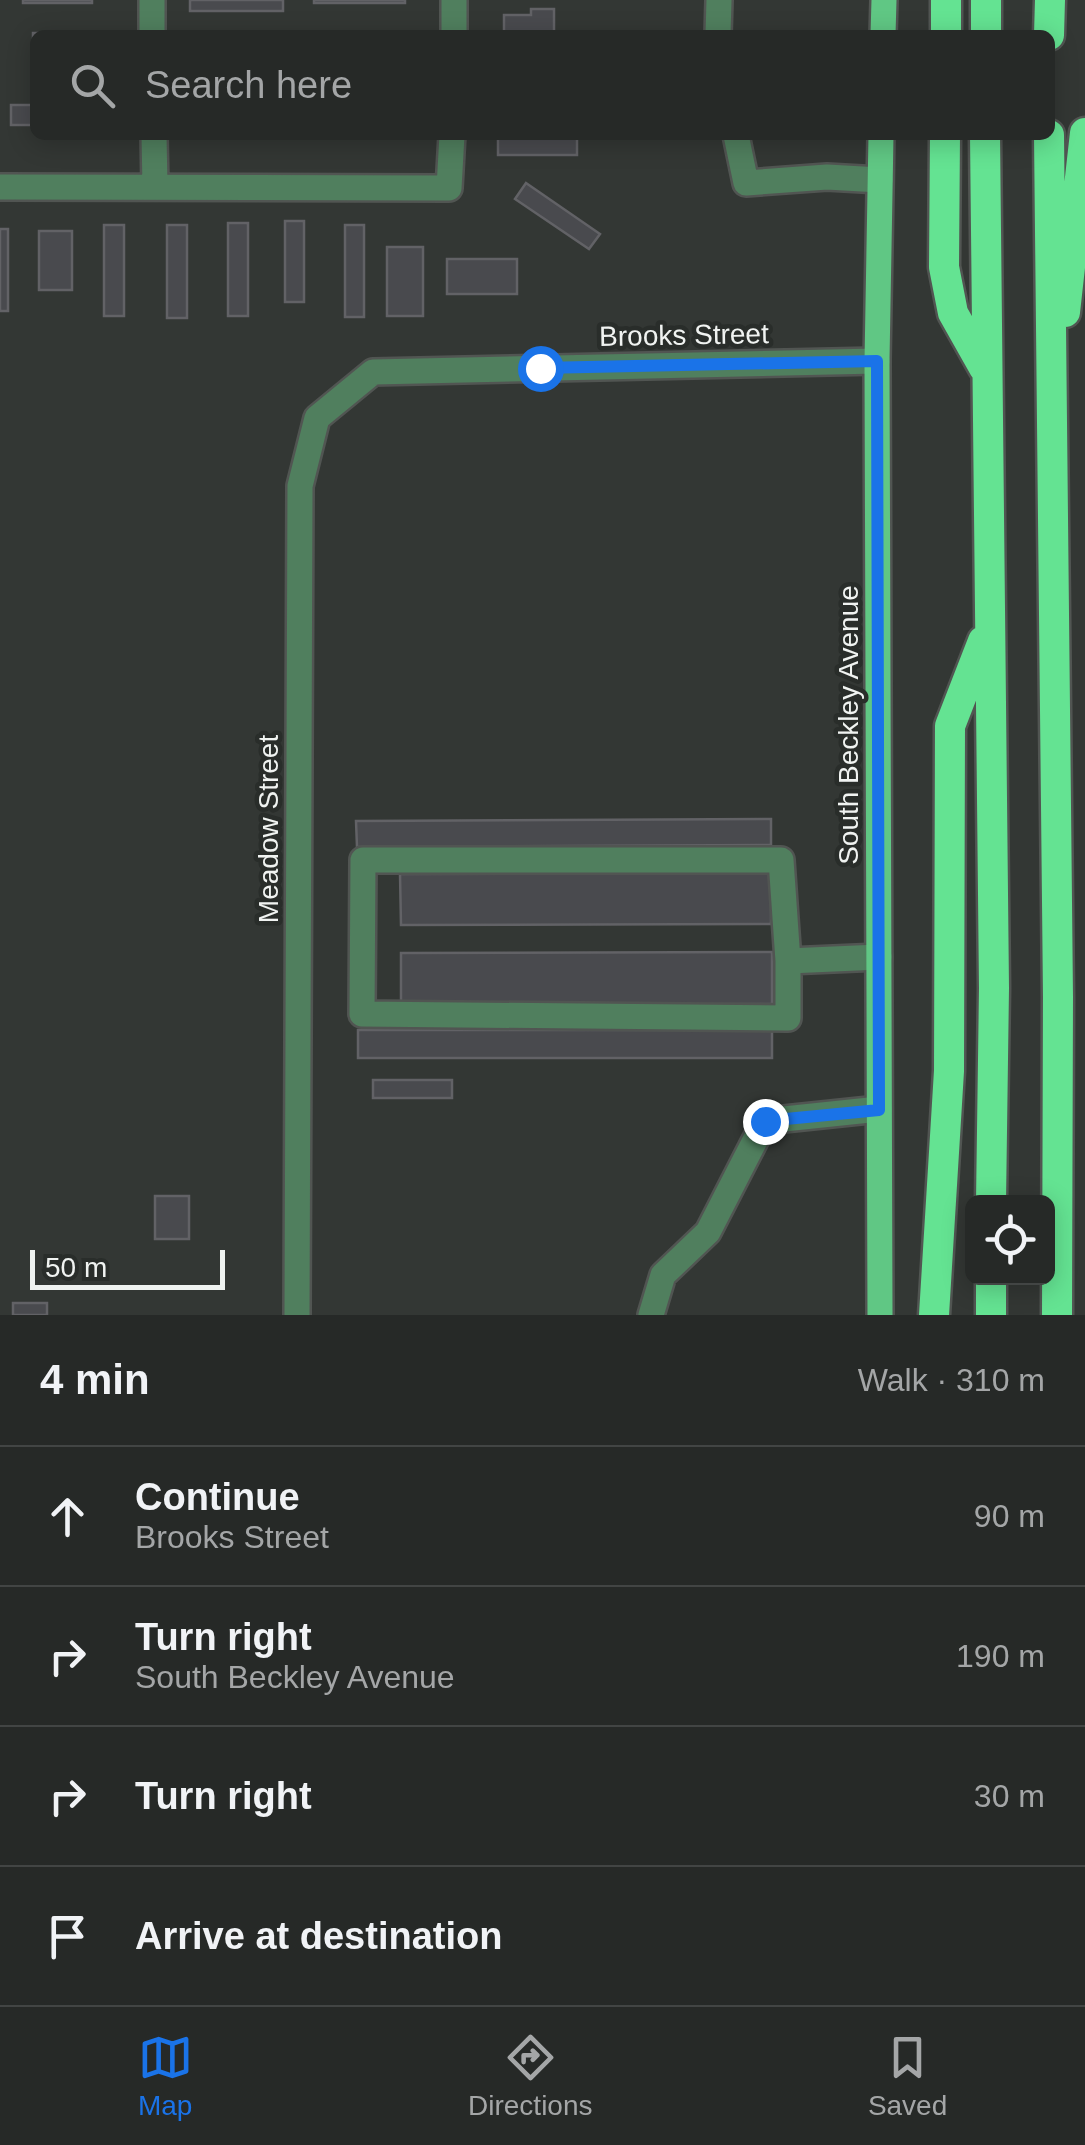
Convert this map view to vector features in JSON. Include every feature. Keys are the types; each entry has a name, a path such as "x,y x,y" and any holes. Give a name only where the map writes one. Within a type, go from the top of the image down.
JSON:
{"highway":[{"path":"946,0 946,30"},
{"path":"986,0 986,30"},
{"path":"1049,30 1050,0"},
{"path":"1050,424 1085,133"},
{"path":"945,140 944,267 952,313 986,371"},
{"path":"985,140 994,988 991,1195"},
{"path":"1048,140 1058,997 1057,1315"},
{"path":"934,1315 949,1070 950,726 990,624"},
{"path":"991,1285 991,1315"}],"main road":[{"path":"883,30 884,0"},
{"name":"South Beckley Avenue","path":"880,1315 877,361 881,140"}],"street":[{"path":"152,0 152,30"},
{"path":"454,0 454,30"},
{"path":"718,30 720,0"},
{"path":"154,140 154,187"},
{"path":"0,187 448,188 452,140"},
{"path":"737,140 746,184 828,178 880,180"},
{"name":"Brooks Street","path":"373,372 877,361"},
{"name":"Meadow Street","path":"297,1315 300,486 317,418 373,372"},
{"path":"364,860 781,860 788,961 788,1018 362,1014 364,860"},
{"path":"788,961 879,957"},
{"path":"651,1315 663,1275 708,1232 765,1121 879,1110"}],"building":[{"path":"92,0 92,3 23,3"},
{"path":"190,0 283,0 283,11 190,11"},
{"path":"405,0 405,3 314,3"},
{"path":"531,9 554,9 554,30 504,30 504,15 531,15"},
{"path":"11,105 30,105 30,125 11,125"},
{"path":"498,140 577,140 577,155 498,155"},
{"path":"526,183 600,234 589,249 515,199"},
{"path":"285,221 304,221 304,302 285,302"},
{"path":"228,223 248,223 248,316 228,316"},
{"path":"104,225 124,225 124,316 104,316"},
{"path":"167,225 187,225 187,318 167,318"},
{"path":"345,225 364,225 364,317 345,317"},
{"path":"0,229 8,229 8,311 0,311"},
{"path":"39,231 72,231 72,290 39,290"},
{"path":"387,247 423,247 423,316 387,316"},
{"path":"447,259 517,259 517,294 447,294"},
{"path":"771,819 771,845 357,847 356,821"},
{"path":"771,873 771,924 401,925 400,874"},
{"path":"772,952 772,1004 401,1005 401,953"},
{"path":"358,1030 772,1030 772,1058 358,1058"},
{"path":"373,1080 452,1080 452,1098 373,1098"},
{"path":"155,1196 189,1196 189,1239 155,1239"},
{"path":"13,1303 47,1303 47,1315 13,1315"}],"route":[{"path":"540,368 877,361 879,1110 765,1121"}]}
